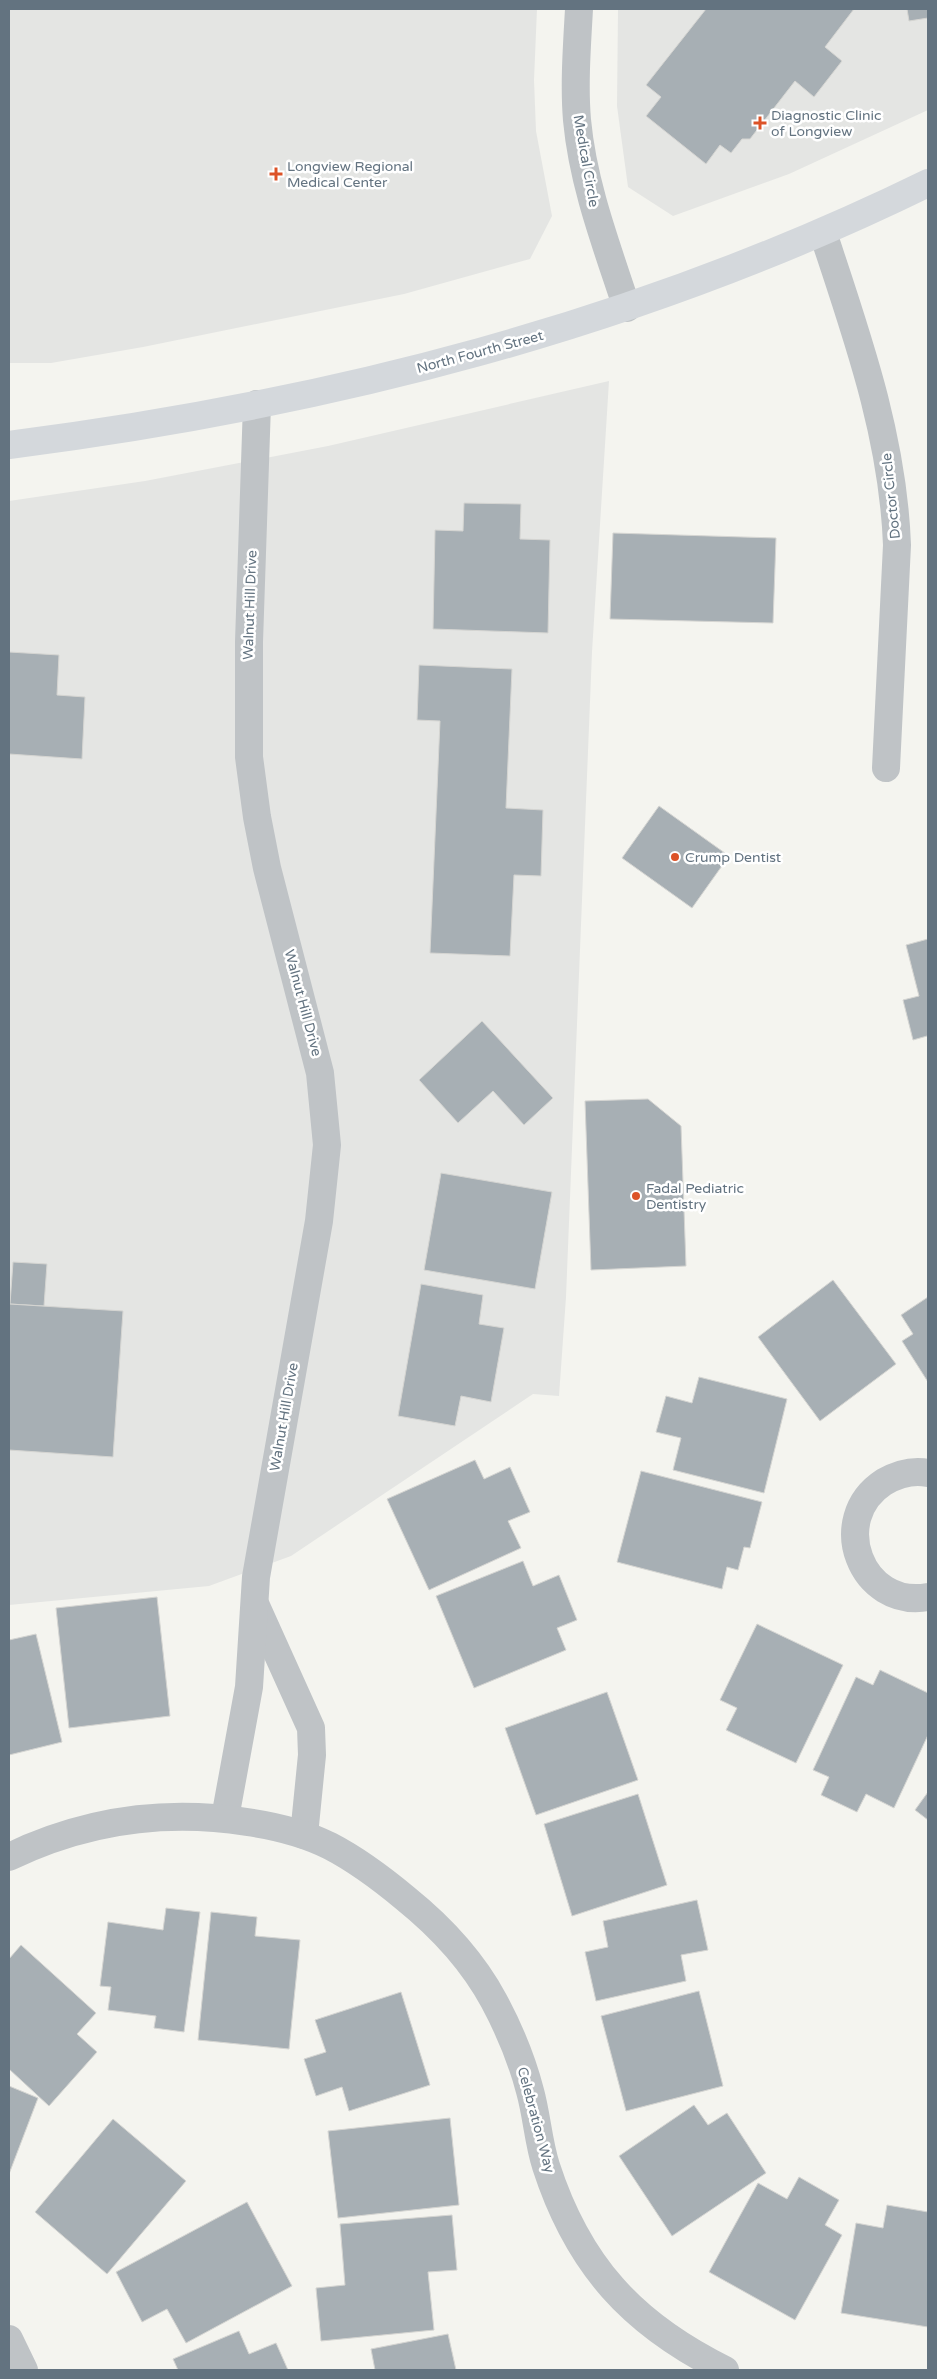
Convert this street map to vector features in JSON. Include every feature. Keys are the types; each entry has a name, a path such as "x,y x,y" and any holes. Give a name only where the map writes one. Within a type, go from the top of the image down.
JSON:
{"main road":[{"name":"North Fourth Street","path":"9,445 146,426 372,381 445,362 627,308 739,267 822,233 928,183"}],"street":[{"name":"Medical Circle","path":"579,9 577,118 580,140 593,205 627,308"},
{"name":"Doctor Circle","path":"822,233 874,392 895,509 896,545 886,768"},
{"name":"Walnut Hill Drive","path":"225,1818 249,1687 253,1600 260,1552 319,1221 327,1145 324,1097 318,1059 267,868 249,757 249,642 257,404"},
{"path":"928,1474 920,1472 896,1475 875,1489 860,1508 854,1533 858,1558 872,1579 891,1593 915,1599 928,1597"},
{"path":"253,1600 311,1728 312,1755 304,1835"},
{"name":"Celebration Way","path":"9,1857 49,1840 97,1825 121,1820 165,1816 225,1818 266,1825 304,1835 328,1845 385,1881 444,1932 473,1966 494,2001 515,2048 530,2091 546,2164 564,2211 586,2254 617,2295 636,2312 682,2346 725,2370"},
{"path":"9,2339 24,2370"}],"shaded area":[{"name":"Longview Regional Medical Center","path":"9,9 537,9 534,80 536,131 552,216 530,259 404,294 143,347 51,363 9,363"},
{"name":"Diagnostic Clinic of Longview","path":"618,9 928,9 928,110 789,174 673,216 628,187 617,106"},
{"path":"609,381 592,652 566,1297 559,1396 533,1394 291,1556 209,1586 9,1605 9,501 145,481 328,446"}],"building":[{"path":"706,9 854,9 825,47 842,61 814,97 795,81 750,139 742,139 731,153 720,145 706,164 646,116 661,97 646,85"},
{"path":"907,9 928,9 928,18 909,21"},
{"path":"464,503 521,504 520,539 550,540 548,633 433,629 435,530 463,531"},
{"path":"613,533 776,538 773,623 610,619"},
{"path":"9,652 59,655 57,695 85,697 82,759 9,754"},
{"path":"419,665 512,669 506,808 543,810 541,876 514,875 510,956 430,953 440,721 417,720"},
{"name":"Crump Dentist","path":"659,806 729,856 692,908 622,858"},
{"path":"928,939 928,1039 927,1036 913,1040 903,1000 919,996 906,945"},
{"path":"482,1021 553,1098 524,1125 493,1091 458,1123 419,1080"},
{"name":"Fadal Pediatric Dentistry","path":"648,1099 681,1126 686,1266 591,1270 585,1101"},
{"path":"441,1173 552,1192 535,1289 424,1270"},
{"path":"13,1262 47,1264 44,1306 10,1304"},
{"path":"833,1280 896,1364 820,1421 758,1337"},
{"path":"421,1284 483,1295 479,1324 504,1328 491,1402 461,1396 455,1426 398,1416"},
{"path":"928,1297 928,1382 902,1341 913,1334 901,1315"},
{"path":"9,1304 123,1311 113,1457 9,1450"},
{"path":"699,1377 787,1399 764,1493 673,1470 681,1438 656,1432 666,1396 692,1403"},
{"path":"475,1460 484,1479 510,1467 530,1512 508,1521 521,1548 429,1590 387,1499"},
{"path":"641,1471 762,1502 750,1548 744,1547 738,1570 727,1567 722,1589 617,1562"},
{"path":"523,1561 533,1586 559,1575 577,1620 557,1628 566,1650 474,1688 436,1596"},
{"path":"157,1597 170,1716 69,1728 56,1608"},
{"path":"757,1624 843,1665 796,1763 726,1730 737,1708 720,1700"},
{"path":"36,1634 62,1742 9,1755 9,1640"},
{"path":"880,1670 928,1693 928,1735 894,1808 866,1794 857,1812 821,1795 829,1777 813,1770 856,1677 873,1685"},
{"path":"607,1692 638,1780 536,1815 505,1728"},
{"path":"928,1792 928,1820 915,1810"},
{"path":"638,1794 667,1885 572,1916 544,1824"},
{"path":"697,1900 708,1950 681,1955 686,1981 596,2001 585,1952 608,1947 603,1921"},
{"path":"166,1908 200,1912 184,2032 154,2028 156,2016 108,2010 111,1987 100,1986 108,1922 163,1930"},
{"path":"211,1912 257,1917 255,1936 300,1940 289,2049 198,2040"},
{"path":"21,1945 96,2013 77,2034 97,2052 49,2106 9,2069 9,1959"},
{"path":"699,1991 723,2086 626,2111 601,2016"},
{"path":"401,1992 430,2085 349,2111 342,2087 316,2096 304,2059 326,2052 315,2020"},
{"path":"9,2086 38,2098 9,2174"},
{"path":"694,2105 708,2125 727,2113 766,2173 672,2236 619,2156"},
{"path":"450,2118 459,2205 338,2218 328,2131"},
{"path":"113,2119 186,2181 107,2274 35,2212"},
{"path":"799,2177 839,2200 825,2225 842,2235 795,2320 709,2272 758,2183 787,2199"},
{"path":"247,2202 292,2286 186,2343 167,2309 142,2322 116,2272"},
{"path":"887,2205 928,2212 928,2327 841,2313 856,2223 883,2228"},
{"path":"452,2215 457,2270 428,2272 434,2330 321,2341 316,2288 345,2285 340,2224"},
{"path":"239,2331 249,2354 276,2343 288,2370 178,2370 173,2359"},
{"path":"448,2334 456,2370 375,2370 371,2349"}],"place":[{"name":"Diagnostic Clinic of Longview","path":"760,123"},
{"name":"Longview Regional Medical Center","path":"276,174"},
{"name":"Crump Dentist","path":"675,857"},
{"name":"Fadal Pediatric Dentistry","path":"636,1196"}]}
